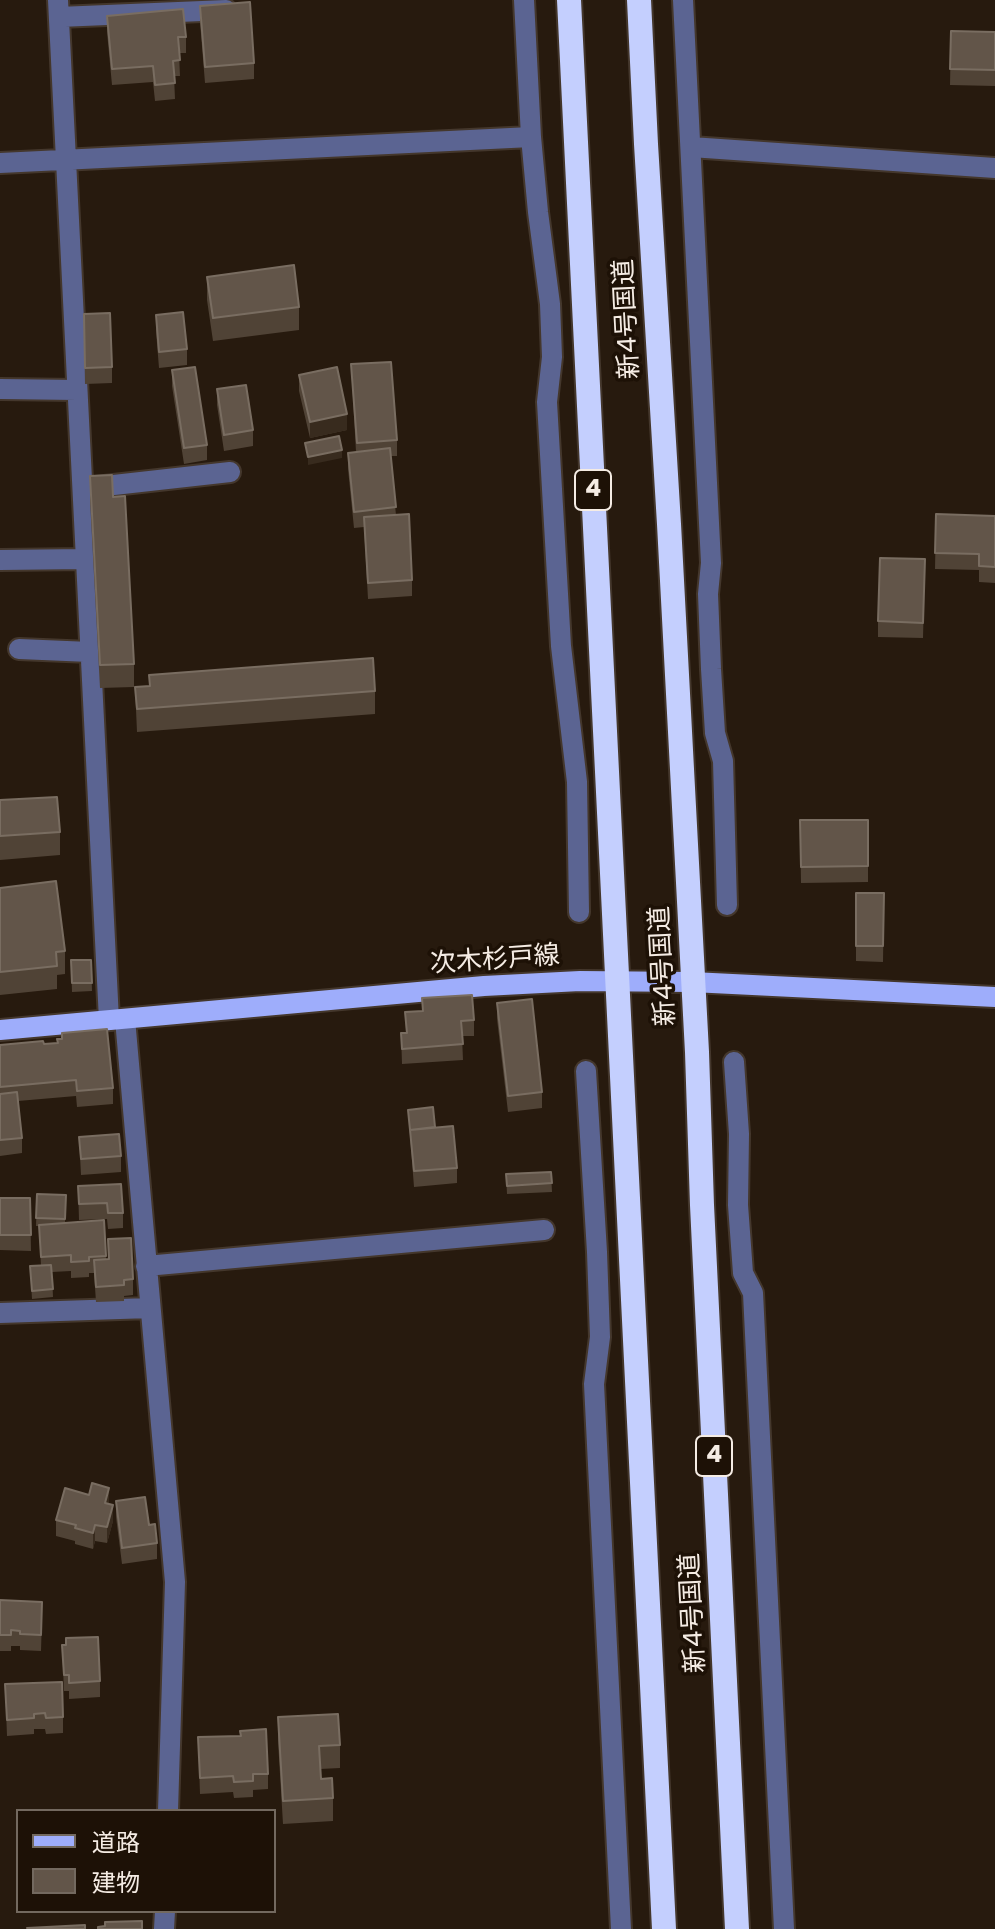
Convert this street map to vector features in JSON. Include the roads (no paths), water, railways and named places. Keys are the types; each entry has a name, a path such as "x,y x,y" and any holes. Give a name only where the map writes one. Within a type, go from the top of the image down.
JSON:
{"highway":[{"name":"新4号国道","path":"569,0 664,1929"},
{"name":"新4号国道","path":"639,0 697,1052 737,1929"}],"main road":[{"name":"次木杉戸線","path":"0,1030 484,986 618,981 995,997"}],"street":[{"path":"524,0 531,137 550,304 552,357 547,402 561,646 577,782 579,912"},
{"path":"683,0 711,563 708,594 711,669 715,733 723,761 727,905"},
{"path":"168,1809 175,1582 146,1266 117,1020 90,652 59,9 250,9"},
{"path":"0,163 531,137"},
{"path":"691,147 995,168"},
{"path":"550,304 583,293"},
{"path":"0,389 77,390"},
{"path":"82,489 230,472"},
{"path":"0,560 85,559"},
{"path":"19,649 90,652"},
{"path":"734,1062 743,1273 753,1293 784,1929"},
{"path":"586,1071 600,1337 594,1384 621,1929"},
{"path":"702,1205 738,1205"},
{"path":"146,1266 544,1230"},
{"path":"598,1295 633,1293"},
{"path":"0,1313 150,1308"}]}
